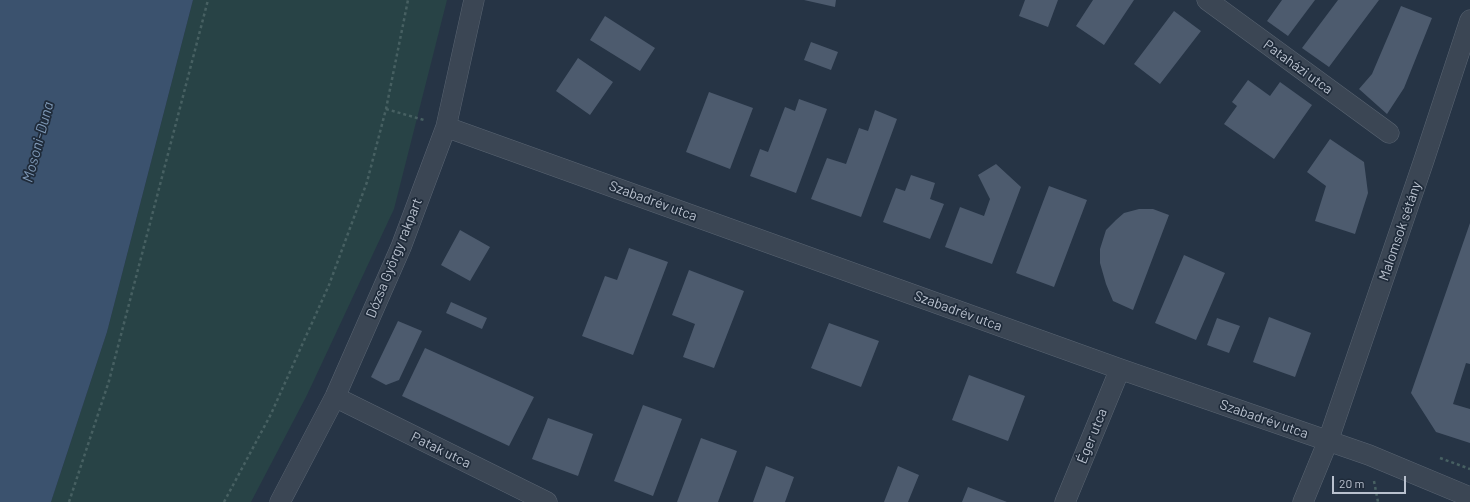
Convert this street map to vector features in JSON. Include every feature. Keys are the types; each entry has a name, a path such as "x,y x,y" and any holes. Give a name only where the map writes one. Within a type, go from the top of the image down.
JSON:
{"street":[{"name":"Pataházi utca","path":"1207,0 1389,133"},
{"name":"Dózsa György rakpart","path":"280,502 335,397 401,247 446,127 474,2"},
{"name":"Malomsok sétány","path":"1304,502 1328,441 1470,20"},
{"name":"Szabadrév utca","path":"446,127 1120,369 1369,455 1470,497"},
{"name":"Éger utca","path":"1065,502 1120,369"},
{"name":"Patak utca","path":"335,397 547,502"}],"path":[{"path":"69,502 109,381 208,0"},
{"path":"224,502 272,414 329,285 367,182 386,109 408,0"},
{"path":"386,109 446,127"}],"green space":[{"path":"193,0 447,0 394,209 307,395 251,502 51,502 107,332"}],"water":[{"name":"Mosoni-Duna","path":"0,0 193,0 107,332 51,502 0,502"}],"building":[{"path":"804,0 836,0 835,7"},
{"path":"1025,0 1058,0 1048,27 1019,16"},
{"path":"1093,0 1134,0 1104,45 1076,26"},
{"path":"1282,0 1315,0 1288,36 1267,21"},
{"path":"1338,0 1379,0 1329,67 1302,48"},
{"path":"1401,6 1432,18 1404,88 1387,114 1359,89 1372,74"},
{"path":"1174,11 1201,31 1160,84 1134,64"},
{"path":"605,16 655,48 640,71 590,40"},
{"path":"811,42 838,52 831,70 804,60"},
{"path":"578,58 613,82 590,115 556,91"},
{"path":"1248,80 1270,96 1280,82 1312,105 1274,159 1224,124 1237,106 1232,102"},
{"path":"709,92 753,108 730,169 686,152"},
{"path":"799,99 827,109 796,193 750,176 760,149 768,152 785,107 795,111"},
{"path":"875,110 897,119 861,217 811,199 827,158 846,164 859,128 868,131"},
{"path":"1330,139 1364,162 1368,193 1355,234 1315,221 1326,186 1307,172"},
{"path":"996,164 1021,187 992,264 945,247 960,207 984,216 990,199 978,175"},
{"path":"911,175 935,183 930,199 944,204 930,239 883,222 896,188 905,191"},
{"path":"1049,186 1087,200 1054,287 1016,273"},
{"path":"1139,209 1153,209 1169,215 1133,310 1113,301 1100,263 1100,249 1106,230 1124,213"},
{"path":"1470,223 1470,364 1466,363 1453,404 1470,409 1470,443 1436,432 1411,393"},
{"path":"460,230 490,247 470,281 441,265"},
{"path":"629,248 668,262 633,355 582,336 605,276 617,280"},
{"path":"1184,255 1225,273 1196,340 1155,323"},
{"path":"689,270 744,291 714,368 683,357 695,324 672,315"},
{"path":"451,302 487,318 482,329 446,313"},
{"path":"1269,317 1311,333 1295,377 1253,362"},
{"path":"1217,318 1240,326 1229,353 1207,345"},
{"path":"398,321 422,331 399,380 386,385 371,377"},
{"path":"829,323 879,341 861,387 811,368"},
{"path":"425,348 534,397 509,446 402,396"},
{"path":"969,375 1025,396 1008,441 952,420"},
{"path":"643,405 682,419 653,496 614,481"},
{"path":"548,418 593,434 578,476 532,459"},
{"path":"701,438 737,451 718,502 677,502"},
{"path":"766,466 794,477 785,502 753,502"},
{"path":"898,466 919,475 908,502 884,502"},
{"path":"968,487 1007,502 962,502"}]}
